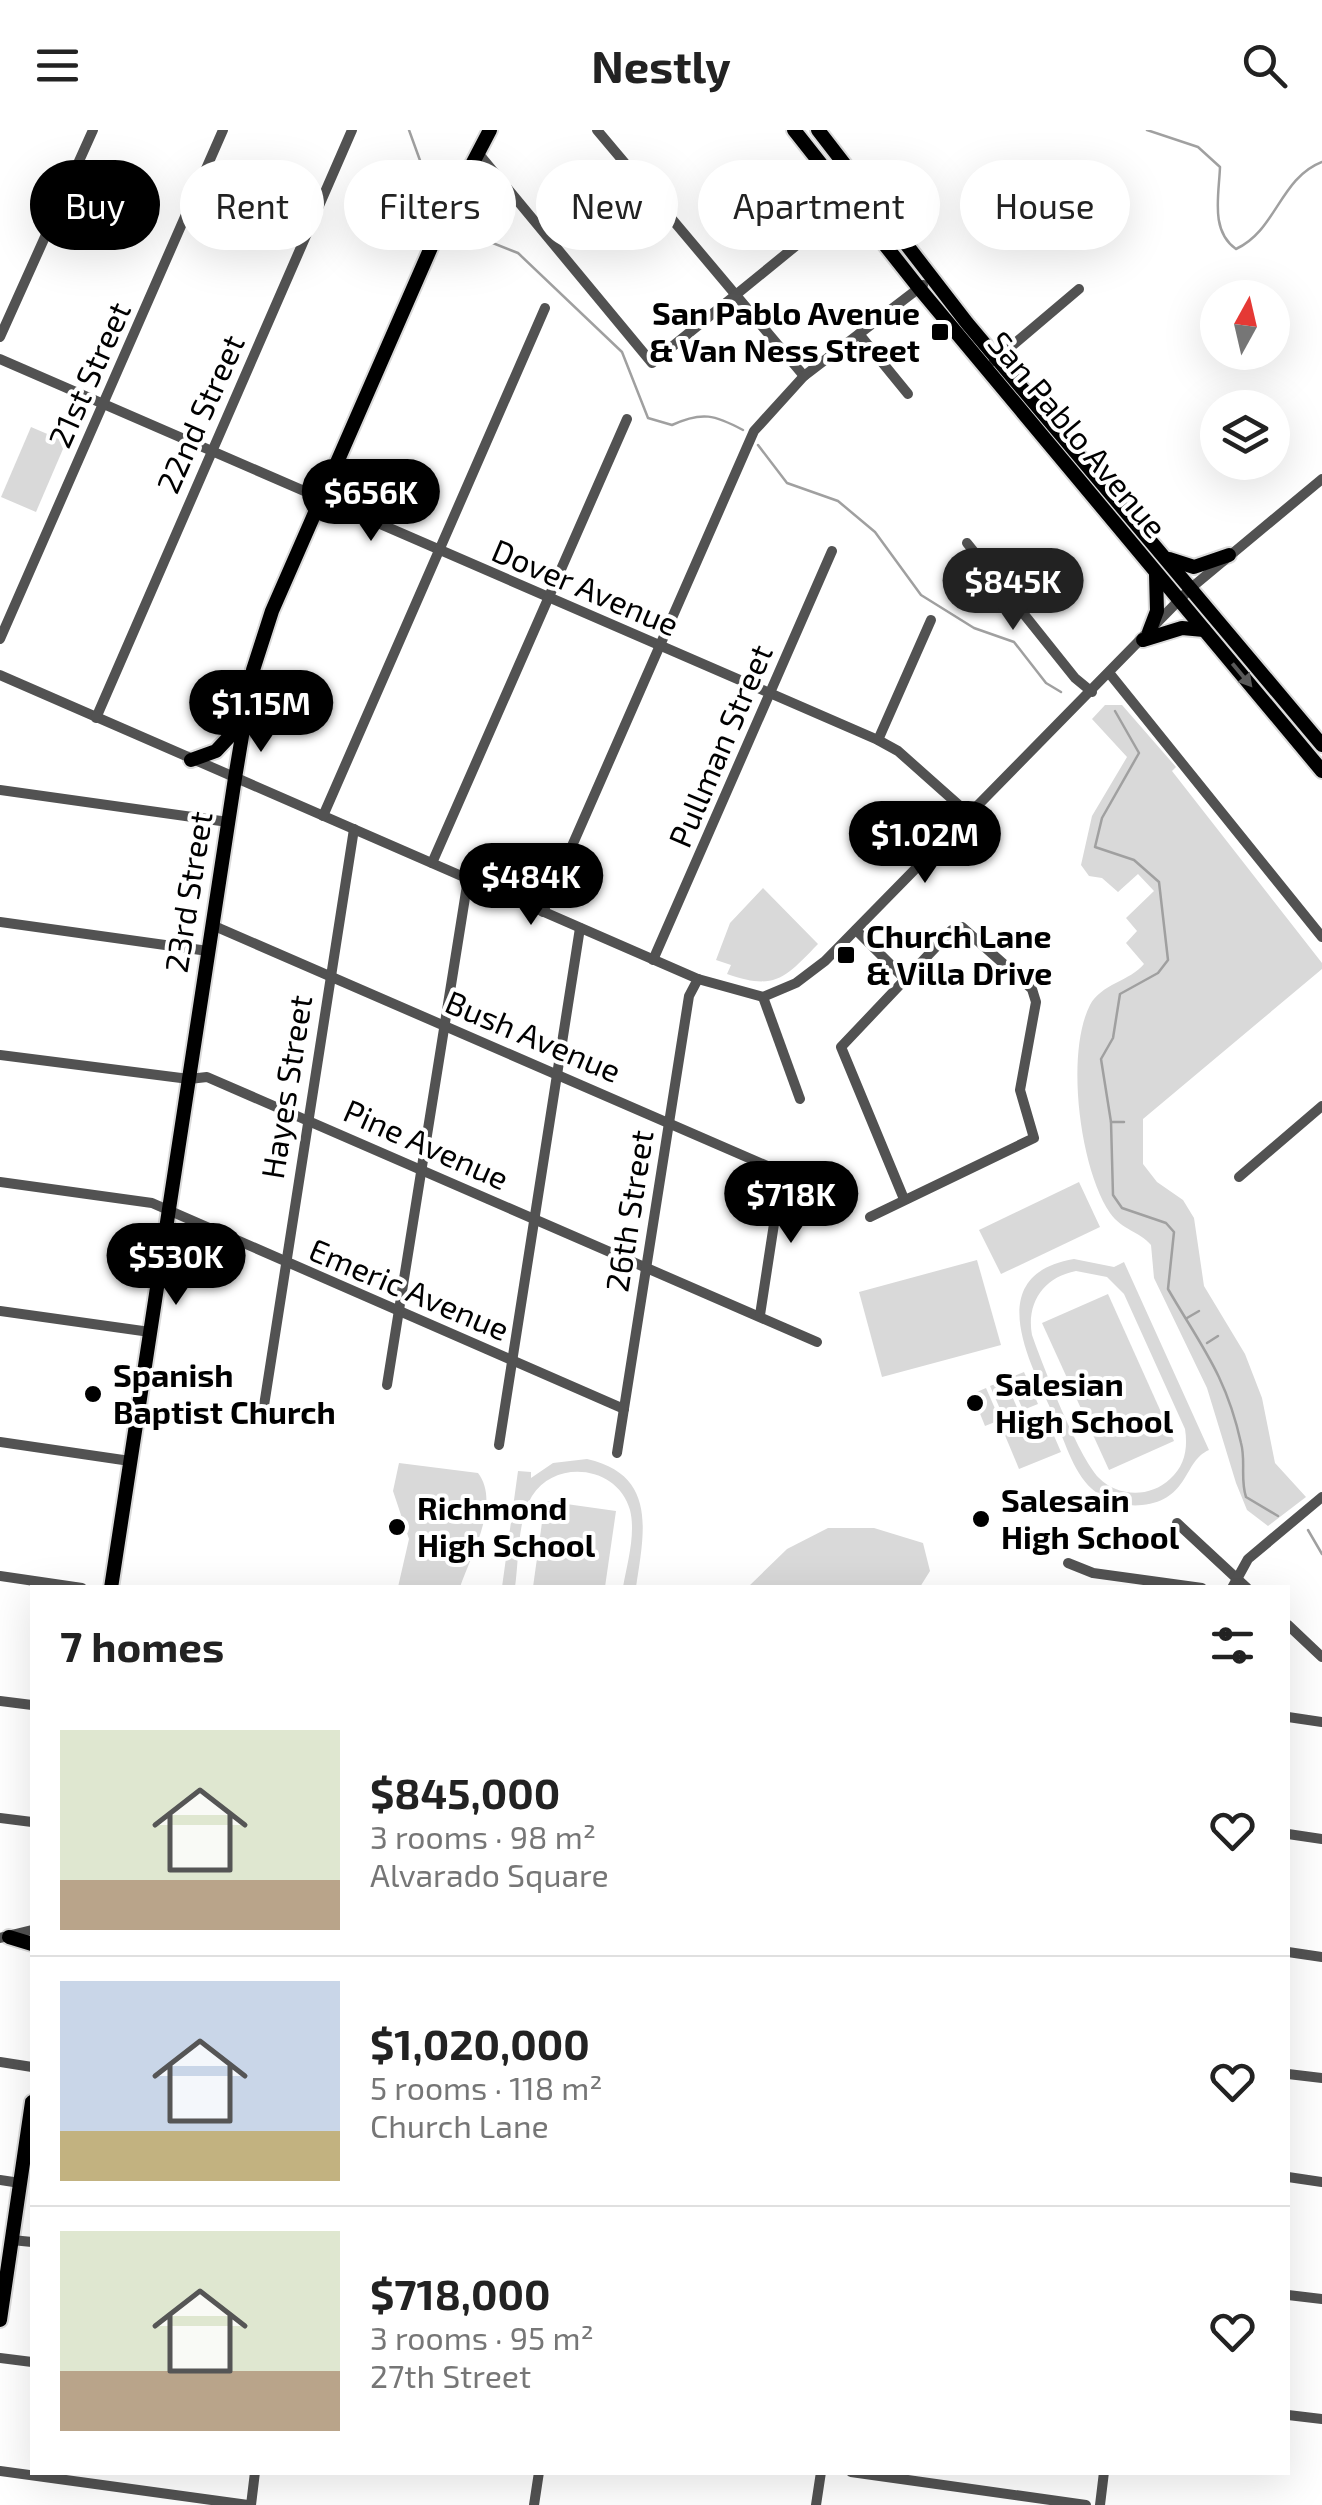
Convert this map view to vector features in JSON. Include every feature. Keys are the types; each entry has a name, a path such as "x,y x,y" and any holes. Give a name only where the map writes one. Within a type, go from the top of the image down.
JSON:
{"main road":[{"name":"23rd Street","path":"111,1585 244,720 266,626 443,220 490,130"},
{"name":"San Pablo Avenue","path":"794,130 818,160"},
{"name":"San Pablo Avenue","path":"818,130 841,160"},
{"name":"San Pablo Avenue","path":"894,250 1164,556 1321,744"},
{"name":"San Pablo Avenue","path":"908,250 925,283"},
{"name":"San Pablo Avenue","path":"991,363 1072,472 1322,771"},
{"path":"1072,472 1081,474 1110,507 1124,510"},
{"path":"1164,556 1194,566 1229,555"},
{"path":"1146,636 1157,611 1156,573"},
{"path":"1146,636 1182,628 1204,630"},
{"path":"1270,709 1277,708 1307,739 1321,744"},
{"path":"191,760 216,750 244,720"},
{"path":"5,1938 30,1944"},
{"path":"0,2320 30,2128"}],"street":[{"path":"0,337 93,130"},
{"name":"21st Street","path":"0,639 223,130"},
{"name":"22nd Street","path":"96,718 352,130"},
{"path":"597,130 804,376"},
{"path":"478,153 652,363 791,250"},
{"path":"543,912 754,430 804,376 925,283"},
{"path":"991,363 1078,289"},
{"path":"322,816 545,308"},
{"path":"859,334 908,394"},
{"name":"Dover Avenue","path":"0,359 878,740 898,751 970,815"},
{"path":"432,863 628,418"},
{"path":"0,675 698,979 763,996 796,983 856,930 1191,588 1322,479"},
{"path":"966,543 1075,678 1092,692"},
{"name":"Pullman Street","path":"653,960 832,551"},
{"path":"878,740 932,620"},
{"path":"1110,674 1322,937"},
{"path":"0,790 228,822"},
{"name":"Hayes Street","path":"263,1412 354,830"},
{"path":"387,1385 468,879"},
{"path":"0,922 208,951"},
{"name":"Bush Avenue","path":"212,925 834,1194"},
{"path":"870,1217 1034,1138 1020,1090 1036,1002 1032,990 962,927 952,930 841,1047 904,1199"},
{"path":"499,1445 580,928"},
{"path":"856,930 904,978"},
{"name":"26th Street","path":"618,1453 690,996 698,979"},
{"path":"763,996 800,1099"},
{"name":"Pine Avenue","path":"0,1055 189,1079 207,1077 817,1342"},
{"path":"1239,1177 1322,1106"},
{"path":"760,1315 782,1172"},
{"name":"Emeric Avenue","path":"0,1182 152,1203 624,1409"},
{"path":"0,1310 150,1332"},
{"path":"0,1442 130,1461"},
{"path":"1177,1523 1234,1582 1248,1559 1322,1497"},
{"path":"1068,1563 1093,1573 1180,1585"},
{"path":"0,1576 62,1585"},
{"path":"1290,1627 1322,1657"},
{"path":"0,1701 30,1705"},
{"path":"1290,1717 1322,1722"},
{"path":"0,1818 30,1822"},
{"path":"1290,1834 1322,1839"},
{"path":"5,1938 30,1931"},
{"path":"1290,1952 1322,1957"},
{"path":"0,2062 30,2067"},
{"path":"1290,2074 1322,2078"},
{"path":"1290,2178 1322,2182"},
{"path":"0,2180 20,2184"},
{"path":"12,2240 30,2242"},
{"path":"1290,2295 1322,2299"},
{"path":"0,2358 30,2362"},
{"path":"1290,2415 1322,2419"},
{"path":"0,2472 250,2505 255,2475"},
{"path":"534,2505 539,2475"},
{"path":"816,2505 821,2475"},
{"path":"873,2475 1086,2505"},
{"path":"1100,2505 1104,2475"}],"shaded area":[{"path":"31,427 66,442 36,512 1,497"},
{"path":"1105,705 1122,705 1176,767 1172,771 1322,963 1322,969 1143,1119 1143,1164 1157,1182 1183,1200 1194,1218 1204,1286 1245,1354 1262,1398 1275,1463 1306,1497 1268,1526 1247,1510 1207,1388 1154,1278 1151,1245 1110,1213 1084,1141 1077,1081 1082,1026 1095,998 1144,964 1126,943 1137,931 1126,918 1154,891 1138,874 1118,892 1102,878 1089,876 1081,865 1092,816 1127,757 1092,719"},
{"path":"763,888 818,944 778,978 757,981 727,974 731,965 716,960 730,923"},
{"path":"1079,1182 1100,1227 1001,1274 979,1230"},
{"path":"1074,1259 1114,1267 1124,1262 1209,1450 1194,1463 1177,1488 1158,1502 1129,1505 1103,1497 1085,1482 1074,1464 1034,1370 1020,1323 1020,1301 1028,1283 1045,1268","holes":["1076,1271 1107,1277 1124,1294 1185,1429 1186,1450 1179,1468 1162,1485 1144,1492 1115,1489 1091,1467 1062,1410 1032,1335 1032,1312 1046,1285"]},
{"path":"977,1260 1001,1345 882,1377 859,1292"},
{"path":"1108,1294 1174,1441 1109,1470 1042,1323"},
{"path":"1024,1372 1038,1404 1023,1410 1009,1378"},
{"path":"1005,1380 1019,1412 1004,1418 990,1386"},
{"path":"986,1388 1000,1420 985,1426 972,1394"},
{"path":"1045,1415 1061,1452 1019,1469 1004,1433"},
{"path":"587,1459 610,1467 626,1478 636,1492 643,1527 636,1585 623,1585 632,1529 623,1495 600,1476 570,1472 543,1484 532,1496 521,1529 515,1585 502,1585 518,1471 531,1472 531,1478 553,1463"},
{"path":"399,1463 478,1473 484,1485 485,1514 461,1585 398,1585 409,1539 393,1491"},
{"path":"545,1501 616,1511 605,1585 533,1585"},
{"path":"828,1528 874,1528 923,1543 930,1571 921,1585 750,1585 787,1549"}],"waterway":[{"path":"409,130 420,160"},
{"path":"1147,130 1198,147 1220,167 1219,223 1236,249 1260,230 1296,180 1322,162"},
{"path":"510,250 622,352 648,418 672,425 708,417 743,430"},
{"path":"758,445 787,483 838,501 875,532 921,595 974,628 1014,642 1046,683 1061,692"},
{"path":"1115,711 1139,753 1102,818 1095,847 1134,860 1159,882 1168,960 1158,973 1120,994 1113,1038 1101,1059 1111,1122 1113,1195 1122,1208 1166,1223 1174,1232 1168,1289 1228,1398 1242,1450 1246,1497 1278,1516"},
{"path":"1111,1122 1124,1122"},
{"path":"1187,1318 1199,1311"},
{"path":"1207,1343 1218,1336"},
{"path":"1308,1530 1322,1554"}],"place":[{"name":"San Pablo Avenue & Van Ness Street","path":"940,332"},
{"name":"Church Lane & Villa Drive","path":"846,955"},
{"name":"Spanish Baptist Church","path":"93,1394"},
{"name":"Salesian High School","path":"975,1403"},
{"name":"Salesain High School","path":"981,1519"},
{"name":"Richmond High School","path":"397,1527"}]}
